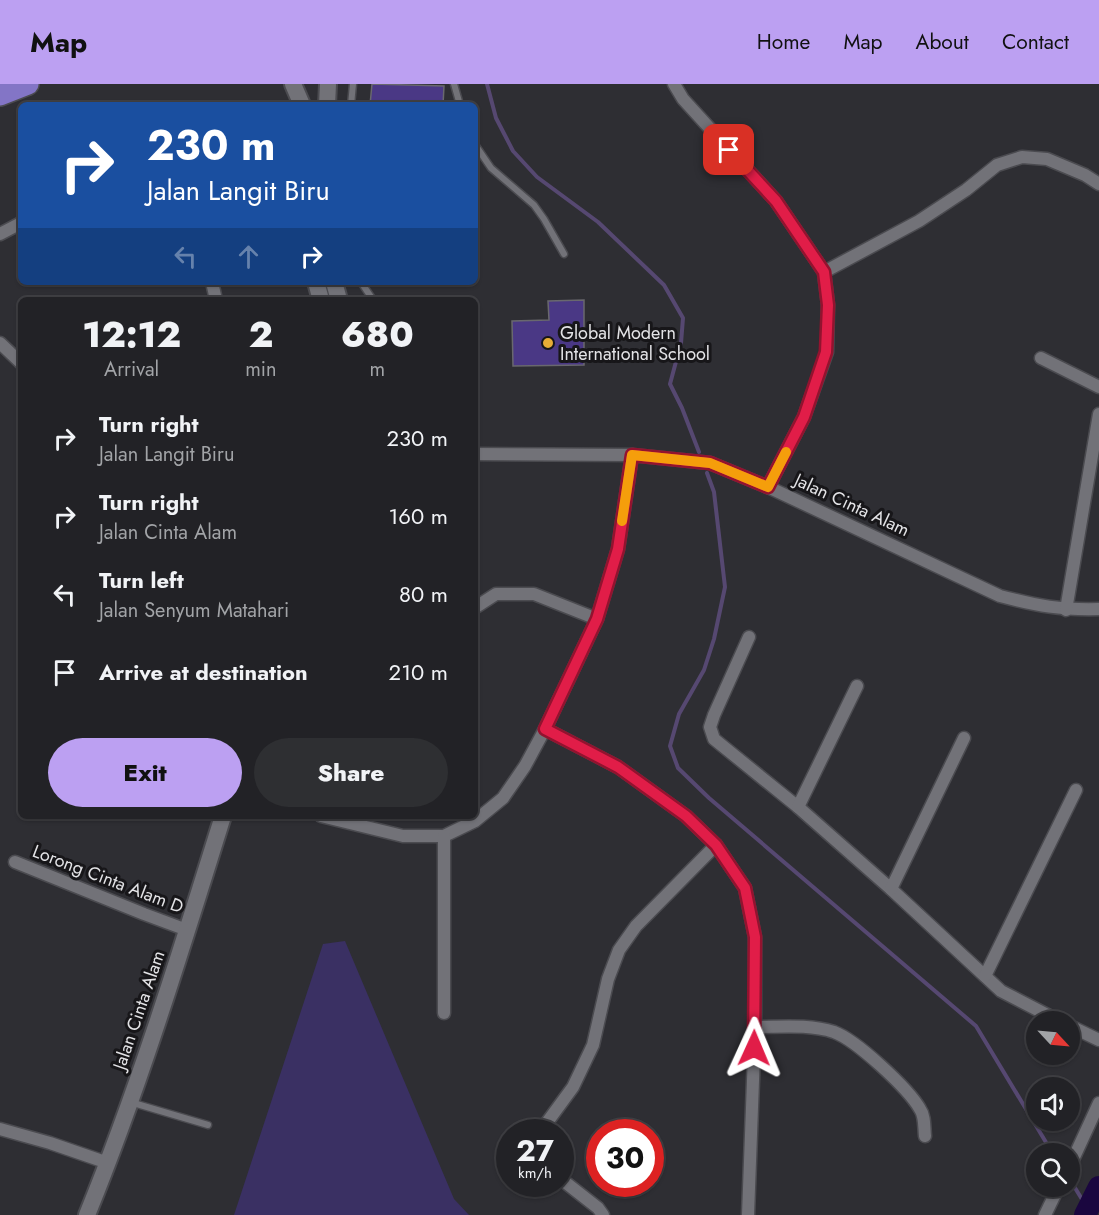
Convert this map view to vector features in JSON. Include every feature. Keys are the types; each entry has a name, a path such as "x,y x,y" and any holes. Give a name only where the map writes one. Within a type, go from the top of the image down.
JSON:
{"highway":[{"path":"0,95 28,84"}],"street":[{"path":"293,84 301,102"},
{"path":"327,102 328,84"},
{"path":"674,84 683,99 776,201 824,272 828,305 826,352 804,417 768,487"},
{"path":"824,272 919,221 966,190 997,165 1022,157 1047,159 1085,175 1099,184"},
{"path":"0,234 18,225"},
{"path":"0,343 18,360"},
{"path":"1041,358 1099,387"},
{"path":"1066,610 1099,414"},
{"name":"Jalan Cinta Alam","path":"478,454 632,455 710,463 768,487 1000,596 1038,607 1066,610 1099,609"},
{"path":"478,819 503,798 525,766 597,619 618,549 632,455"},
{"path":"478,606 496,594 534,594 597,619"},
{"path":"749,637 714,715 710,728 714,739 798,807 891,889 1001,992 1039,1011"},
{"path":"798,807 857,686"},
{"path":"545,729 618,767 686,816 716,845 745,888 755,937 755,1027 748,1215"},
{"path":"891,889 964,738"},
{"path":"986,976 1076,790"},
{"name":"Jalan Cinta Alam","path":"87,1215 108,1163 222,819"},
{"path":"333,819 403,836 444,837 477,819"},
{"path":"444,837 444,1013"},
{"path":"550,1119 573,1087 593,1045 608,979 619,950 636,926 716,845"},
{"name":"Lorong Cinta Alam D","path":"15,862 187,930"},
{"path":"755,1027 812,1027 836,1033 851,1043 909,1094 922,1111 925,1136"},
{"path":"1080,1029 1098,1035"},
{"path":"1080,1144 1099,1103"},
{"path":"0,1129 108,1163"},
{"path":"574,1189 598,1208 603,1215"},
{"path":"1045,1215 1054,1197"}],"lane":[{"path":"351,102 353,84"},
{"path":"454,84 459,102"},
{"path":"478,149 491,168 534,205 564,254"},
{"path":"129,1101 208,1125"}],"shaded area":[{"path":"345,941 454,1199 469,1215 234,1215 323,944"}],"building":[{"path":"372,84 444,86 443,102 370,102"},
{"name":"Global Modern International School","path":"584,300 584,365 513,366 512,321 549,320 548,301"}],"waterway":[{"path":"487,84 496,118 513,151 537,177 598,222 664,285 683,318 681,343 670,384 699,452"},
{"path":"707,473 714,492 725,587 714,639 704,670 679,714 670,746 678,768 709,798 976,1026 1046,1143"},
{"path":"1085,1215 1099,1187"},
{"path":"1080,1196 1088,1209"}],"slow traffic":[{"path":"622,521 632,455 710,463 768,487 786,452"}],"place":[{"name":"Global Modern International School","path":"548,343"}],"route":[{"path":"729,150 776,201 824,272 828,305 826,352 804,417 768,487 710,463 632,455 618,549 597,619 545,729 618,767 686,816 716,845 745,888 755,937 754,1048"}]}
